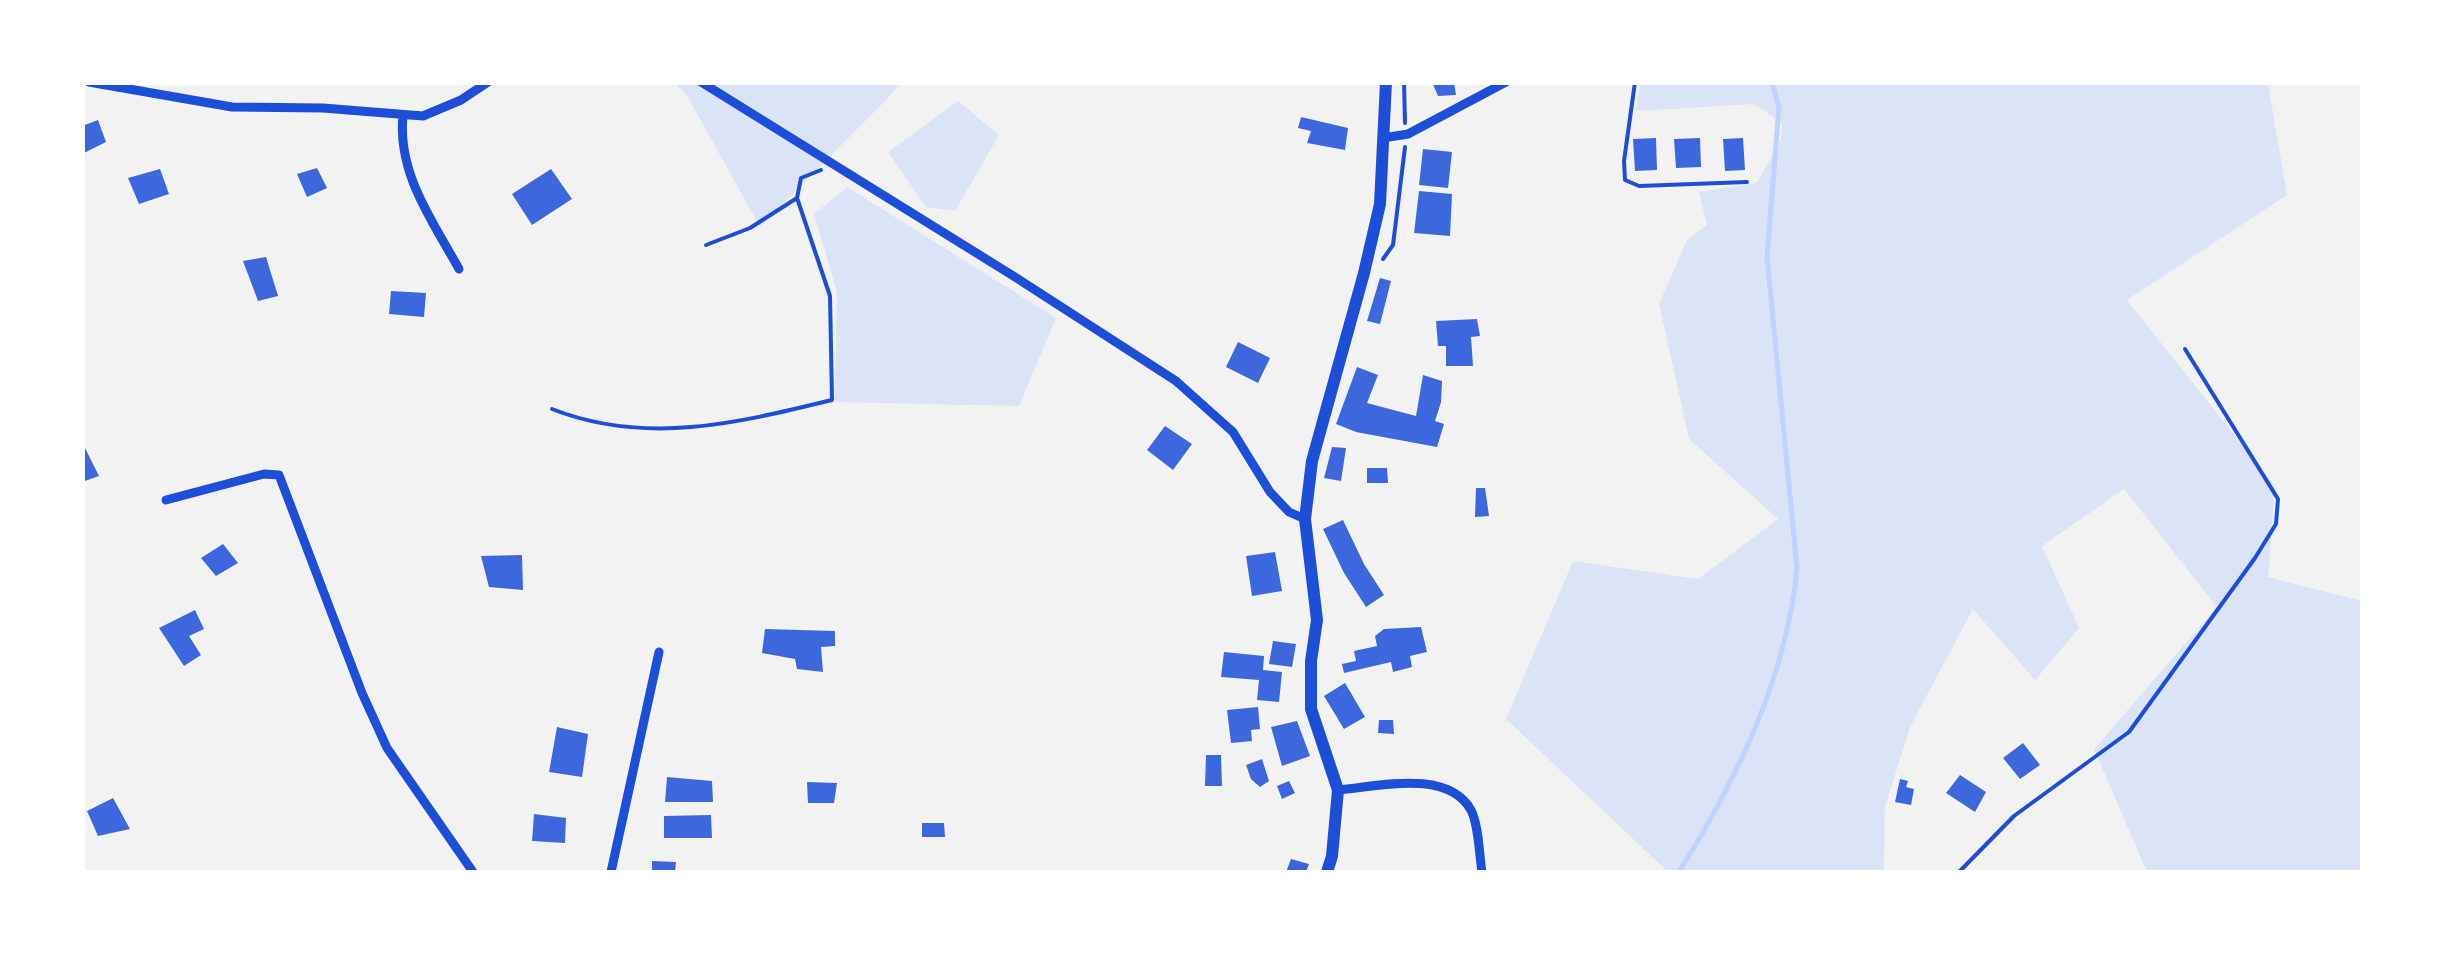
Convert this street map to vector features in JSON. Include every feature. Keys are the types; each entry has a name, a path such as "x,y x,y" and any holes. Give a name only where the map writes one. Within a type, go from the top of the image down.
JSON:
{"main road":[{"path":"1327,872 1338,790 1311,709 1318,620 1305,519 1312,462 1380,204 1386,82"}],"street":[{"path":"89,82 232,106 423,116 462,100 488,82"},
{"path":"701,82 1016,276 1176,382 1233,432 1270,492 1289,512 1305,519"},
{"path":"1383,138 1408,134 1506,82"},
{"path":"403,114 400,142 410,178 458,269"},
{"path":"166,500 264,474 279,475 362,693 388,748 473,872"},
{"path":"611,872 658,652"},
{"path":"1338,790 1423,783 1455,792 1472,812 1482,872"}],"path":[{"path":"1635,82 1625,180 1639,186 1748,182"},
{"path":"552,409 587,423 676,430 756,419 832,400 830,296 797,198 801,178 834,165"},
{"path":"706,244 750,228 797,198"},
{"path":"1959,872 2014,816 2128,732 2256,558 2276,524 2278,500 2186,349"}],"shaded area":[{"path":"674,83 900,83 760,227 686,94"},
{"path":"1640,83 2268,83 2287,195 2127,300 2275,486 2268,577 2362,601 2362,872 2147,872 2094,749 2217,607 2124,489 2042,546 2079,628 2035,680 1973,609 1910,727 1885,807 1884,872 1668,872 1506,719 1573,561 1698,579 1778,519 1689,439 1659,304 1687,240 1707,225 1699,192 1757,183 1781,139 1782,123 1754,104 1636,111"},
{"path":"958,101 999,135 955,211 926,207 888,152"},
{"path":"847,187 1056,318 1019,406 835,402 837,292 814,214"}],"building":[{"path":"1432,82 1454,82 1456,95 1438,96"},
{"path":"1301,117 1348,128 1345,150 1307,143 1311,131 1298,128"},
{"path":"98,120 106,142 82,154 82,126"},
{"path":"1656,138 1657,170 1635,171 1633,139"},
{"path":"1700,138 1701,167 1676,168 1674,139"},
{"path":"1743,138 1745,170 1725,171 1723,139"},
{"path":"1423,149 1452,152 1448,188 1419,185"},
{"path":"317,168 327,188 307,197 297,174"},
{"path":"160,169 169,194 139,204 128,178"},
{"path":"551,169 572,199 532,225 512,194"},
{"path":"1419,191 1452,194 1450,236 1414,233"},
{"path":"266,257 278,296 258,301 243,261"},
{"path":"1380,278 1391,281 1380,324 1367,321"},
{"path":"391,291 426,293 424,317 389,314"},
{"path":"1477,319 1480,336 1471,337 1473,366 1446,366 1446,346 1438,346 1436,321"},
{"path":"1238,342 1270,358 1258,383 1226,367"},
{"path":"1357,367 1378,375 1367,403 1416,416 1423,375 1442,381 1435,421 1444,424 1437,447 1356,432 1336,424"},
{"path":"1165,426 1192,444 1173,470 1147,450"},
{"path":"82,442 99,476 82,482"},
{"path":"1332,447 1346,448 1341,481 1324,478"},
{"path":"1367,468 1387,468 1388,483 1367,483"},
{"path":"1476,488 1485,488 1489,516 1475,517"},
{"path":"1343,520 1384,595 1366,607 1323,529"},
{"path":"223,544 238,563 216,576 201,558"},
{"path":"1275,552 1282,591 1252,596 1246,556"},
{"path":"522,555 523,590 489,587 481,556"},
{"path":"195,610 204,629 189,636 201,655 184,666 159,628"},
{"path":"1421,627 1427,652 1410,656 1412,667 1393,672 1391,662 1344,673 1342,664 1356,661 1354,651 1377,646 1375,636 1384,629"},
{"path":"765,629 835,631 835,646 821,647 823,672 797,669 795,659 762,653"},
{"path":"1273,641 1296,644 1292,667 1269,664"},
{"path":"1224,652 1264,656 1263,670 1282,672 1279,702 1257,700 1259,680 1221,677"},
{"path":"1345,683 1365,717 1344,729 1324,696"},
{"path":"1258,707 1260,729 1251,730 1252,741 1231,743 1227,710"},
{"path":"1379,720 1393,720 1394,734 1378,733"},
{"path":"1297,721 1310,756 1282,766 1271,727"},
{"path":"557,727 588,734 582,777 549,772"},
{"path":"2023,743 2040,765 2020,779 2003,758"},
{"path":"1206,755 1221,755 1222,786 1205,786"},
{"path":"1262,759 1269,781 1260,787 1251,779 1246,765"},
{"path":"1960,775 1986,792 1975,812 1946,793"},
{"path":"667,777 712,781 713,802 665,802"},
{"path":"1900,779 1908,781 1906,787 1914,789 1911,805 1895,802"},
{"path":"1289,781 1295,793 1282,799 1277,786"},
{"path":"807,782 837,783 834,803 808,803"},
{"path":"113,798 130,829 98,836 87,811"},
{"path":"534,814 566,818 565,843 532,841"},
{"path":"711,815 712,838 664,838 664,816"},
{"path":"922,823 944,823 945,837 922,837"},
{"path":"1291,859 1309,864 1306,872 1286,872"},
{"path":"652,861 676,862 675,872 652,872"}],"waterway":[{"path":"1679,872 1756,727 1782,649 1797,568 1767,257 1779,107 1772,82"}]}
